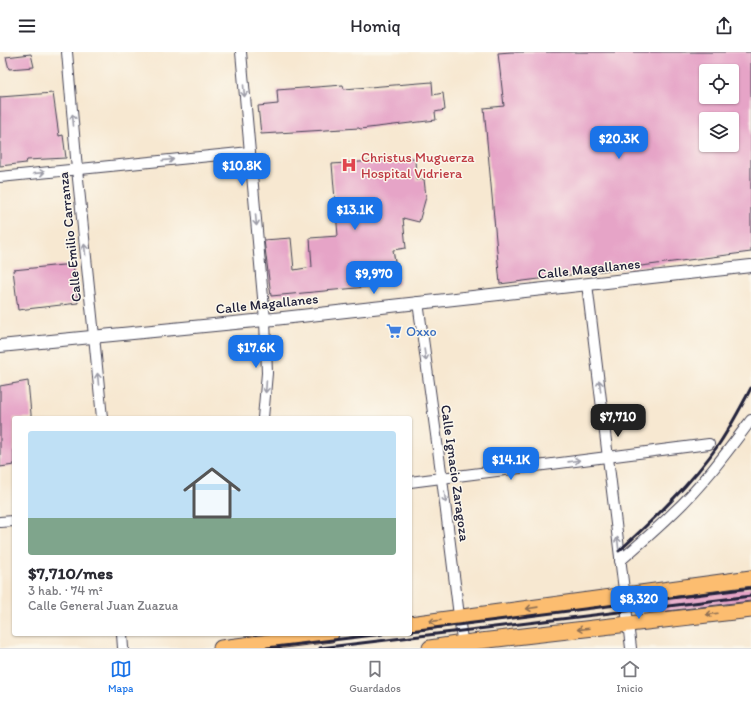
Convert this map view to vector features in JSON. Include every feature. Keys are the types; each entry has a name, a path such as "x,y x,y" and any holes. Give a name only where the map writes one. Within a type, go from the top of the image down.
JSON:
{"main road":[{"path":"412,624 751,578"},
{"path":"430,648 463,646 628,624 751,610"},
{"path":"221,648 318,636"}],"street":[{"name":"Calle Emilio Carranza","path":"67,52 102,416"},
{"path":"241,52 265,320 267,373 263,416"},
{"path":"0,177 250,152"},
{"name":"Calle Magallanes","path":"0,346 265,320 751,266"},
{"path":"588,284 631,648"},
{"name":"Calle Ignacio Zaragoza","path":"418,302 463,646"},
{"path":"620,561 678,508 706,477 751,420"},
{"path":"412,482 709,444"},
{"path":"0,522 12,521"},
{"path":"122,636 123,648"}],"building":[{"path":"751,52 751,252 500,284 484,108 504,106 498,53"},
{"path":"31,54 34,67 9,69 6,57"},
{"path":"432,82 433,95 443,93 445,110 435,112 436,120 360,129 261,134 258,106 278,104 277,90 343,85 344,89"},
{"path":"53,93 59,136 63,135 66,158 27,160 26,163 0,166 0,97"},
{"path":"415,158 416,180 424,179 426,197 419,222 403,218 406,248 393,250 399,284 271,296 264,240 291,238 294,270 312,267 310,238 338,236 332,164"},
{"path":"73,264 78,303 18,310 13,270"},
{"path":"28,381 31,416 12,416 12,465 0,467 0,386"},
{"path":"751,587 751,601 659,612 657,600"}],"railway":[{"path":"619,551 659,513 697,473 719,444 751,388"},
{"path":"412,631 751,588"},
{"path":"320,648 751,596"},
{"path":"267,648 366,636"}],"place":[{"name":"Christus Muguerza Hospital Vidriera","path":"349,165"},
{"name":"Oxxo","path":"394,331"}]}
